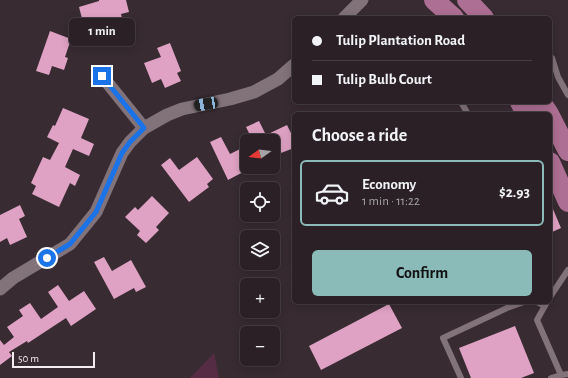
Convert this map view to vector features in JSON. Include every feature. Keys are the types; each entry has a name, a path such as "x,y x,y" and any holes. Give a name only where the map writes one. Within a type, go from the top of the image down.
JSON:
{"main road":[{"path":"434,0 452,16"},
{"path":"467,0 482,16"},
{"path":"552,121 568,151"},
{"path":"552,166 568,202"}],"street":[{"path":"346,16 362,0"},
{"path":"0,288 13,278 70,244 96,212 122,153 130,142 144,128 167,115 182,109 230,99 254,92 278,79 292,67"},
{"path":"102,76 144,128"},
{"path":"552,155 568,151"}],"lane":[{"path":"552,58 558,77 568,95"},
{"path":"552,294 568,270"},
{"path":"461,378 443,338 518,304"},
{"path":"546,304 537,320 561,375"},
{"path":"551,378 568,374"}],"shaded area":[{"path":"214,353 219,378 190,378"}],"building":[{"path":"99,0 126,0 129,12 121,14 125,32 113,35 111,27 86,34 79,7"},
{"path":"50,31 71,39 65,57 68,58 64,70 52,66 49,75 36,71"},
{"path":"170,43 181,71 177,73 181,81 165,88 161,79 152,83 144,63 161,57 157,48"},
{"path":"63,108 89,119 81,138 94,144 89,156 73,149 65,167 80,175 75,186 70,183 59,207 32,194 36,186 31,183 43,157 50,160 59,143 47,137 53,125 55,126"},
{"path":"259,121 266,134 250,134 246,127"},
{"path":"287,125 292,135 292,149 280,153 280,134 268,134"},
{"path":"221,137 230,154 240,149 240,174 228,180 210,142"},
{"path":"197,157 213,179 207,184 209,187 189,202 161,165 170,158 179,170"},
{"path":"152,196 169,213 156,227 159,230 146,243 137,235 140,231 125,217 135,207 138,210"},
{"path":"20,205 25,216 19,219 27,237 10,245 7,238 0,242 0,215"},
{"path":"552,207 561,228 552,232"},
{"path":"104,257 112,271 131,260 146,287 136,292 134,288 114,299 94,262"},
{"path":"58,285 69,301 84,291 96,309 71,326 66,318 28,343 27,341 9,352 12,356 0,365 0,340 4,345 14,337 7,327 23,316 19,310 30,303 41,319 58,307 48,292"},
{"path":"389,304 402,328 321,370 309,346"},
{"path":"515,326 534,373 521,378 471,378 459,348"}],"route":[{"path":"47,258 70,244 96,212 122,153 130,142 144,128 102,76"}]}
